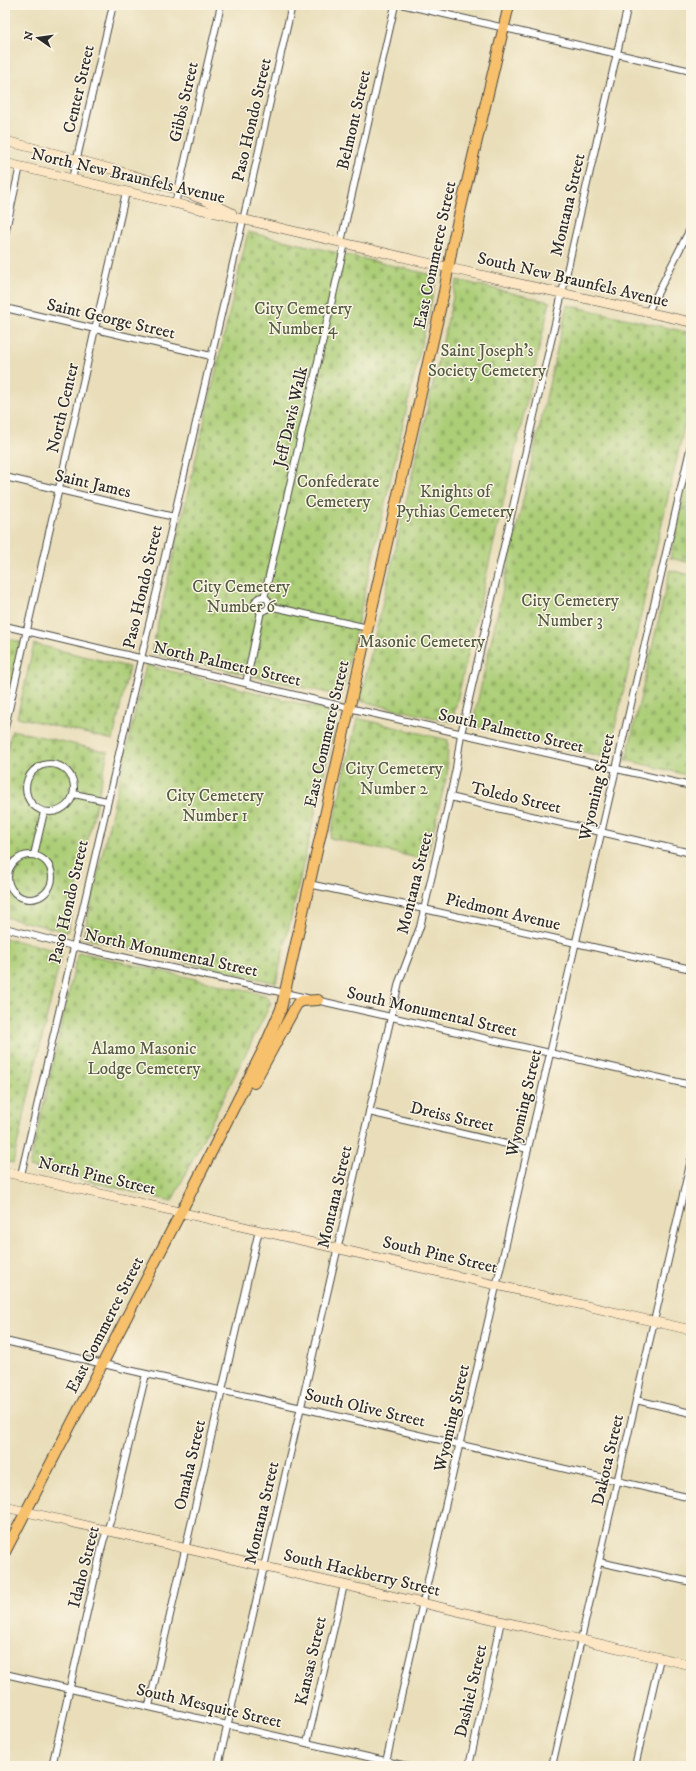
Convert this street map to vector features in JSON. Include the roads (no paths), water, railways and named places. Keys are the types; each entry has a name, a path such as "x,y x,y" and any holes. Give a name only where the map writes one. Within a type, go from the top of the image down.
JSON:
{"main road":[{"name":"East Commerce Street","path":"5,1552 232,1111 273,1028 285,993 449,268 456,231 509,5"},
{"name":"North New Braunfels Avenue","path":"5,141 77,158 178,190 210,202 244,220"},
{"name":"North New Braunfels Avenue","path":"5,163 449,268"},
{"name":"South New Braunfels Avenue","path":"449,268 691,322"},
{"name":"East Commerce Street","path":"232,1111 251,1088 297,1004 302,1001 318,1000"},
{"name":"North Pine Street","path":"5,1172 181,1212"},
{"name":"South Pine Street","path":"181,1212 691,1330"},
{"name":"South Hackberry Street","path":"5,1507 691,1665"}],"street":[{"name":"Center Street","path":"72,179 112,5"},
{"name":"Gibbs Street","path":"175,204 220,5"},
{"name":"Paso Hondo Street","path":"20,1175 244,220 292,5"},
{"name":"Belmont Street","path":"343,243 395,5"},
{"path":"405,5 503,29 691,71"},
{"name":"Montana Street","path":"218,1766 302,1408 391,1017 400,982 420,927 450,797 461,734 628,5"},
{"path":"5,234 20,166"},
{"name":"North Center","path":"27,631 126,192"},
{"path":"648,312 691,227"},
{"name":"Jeff Davis Walk","path":"264,598 343,243"},
{"name":"Saint George Street","path":"5,308 211,356"},
{"name":"Wyoming Street","path":"385,1764 691,445"},
{"name":"Saint James","path":"5,478 174,517"},
{"path":"261,611 256,607 258,599 264,598 268,600 269,606"},
{"path":"269,606 368,628"},
{"path":"261,611 266,610 269,606"},
{"path":"246,683 261,611"},
{"name":"North Palmetto Street","path":"5,626 349,708"},
{"path":"5,727 27,631"},
{"name":"South Palmetto Street","path":"349,708 691,786"},
{"path":"50,764 62,766 71,775 74,781 74,794 72,800 63,809 51,813 44,812 32,804 26,790 29,776 38,767 50,764"},
{"path":"74,794 107,801"},
{"name":"Toledo Street","path":"450,797 691,853"},
{"path":"34,855 44,812"},
{"path":"27,855 34,855 46,862 50,868 51,881 45,893 40,897 26,899 14,893 8,880 8,873 15,861 27,855"},
{"name":"Piedmont Avenue","path":"309,884 691,969"},
{"name":"North Monumental Street","path":"5,928 73,946 285,993"},
{"name":"South Monumental Street","path":"285,993 691,1085"},
{"name":"Dreiss Street","path":"369,1112 528,1149"},
{"name":"Dakota Street","path":"552,1766 691,1160"},
{"name":"Omaha Street","path":"149,1706 259,1230"},
{"name":"South Olive Street","path":"5,1342 302,1408 691,1498"},
{"name":"Idaho Street","path":"52,1766 103,1542 146,1374"},
{"path":"636,1400 691,1413"},
{"path":"599,1562 691,1582"},
{"name":"Kansas Street","path":"307,1743 344,1585"},
{"name":"Dashiel Street","path":"469,1766 501,1621"},
{"path":"635,1766 660,1658"},
{"name":"South Mesquite Street","path":"5,1674 307,1743 385,1764 407,1766"}],"park label":[{"name":"City Cemetery Number 4","path":"303,319"},
{"name":"Saint Joseph's Society Cemetery","path":"487,361"},
{"name":"Confederate Cemetery","path":"338,492"},
{"name":"Knights of Pythias Cemetery","path":"455,502"},
{"name":"City Cemetery Number 6","path":"241,597"},
{"name":"City Cemetery Number 3","path":"570,611"},
{"name":"Masonic Cemetery","path":"422,642"},
{"name":"City Cemetery Number 2","path":"394,779"},
{"name":"City Cemetery Number 1","path":"215,806"},
{"name":"Alamo Masonic Lodge Cemetery","path":"144,1059"}]}
